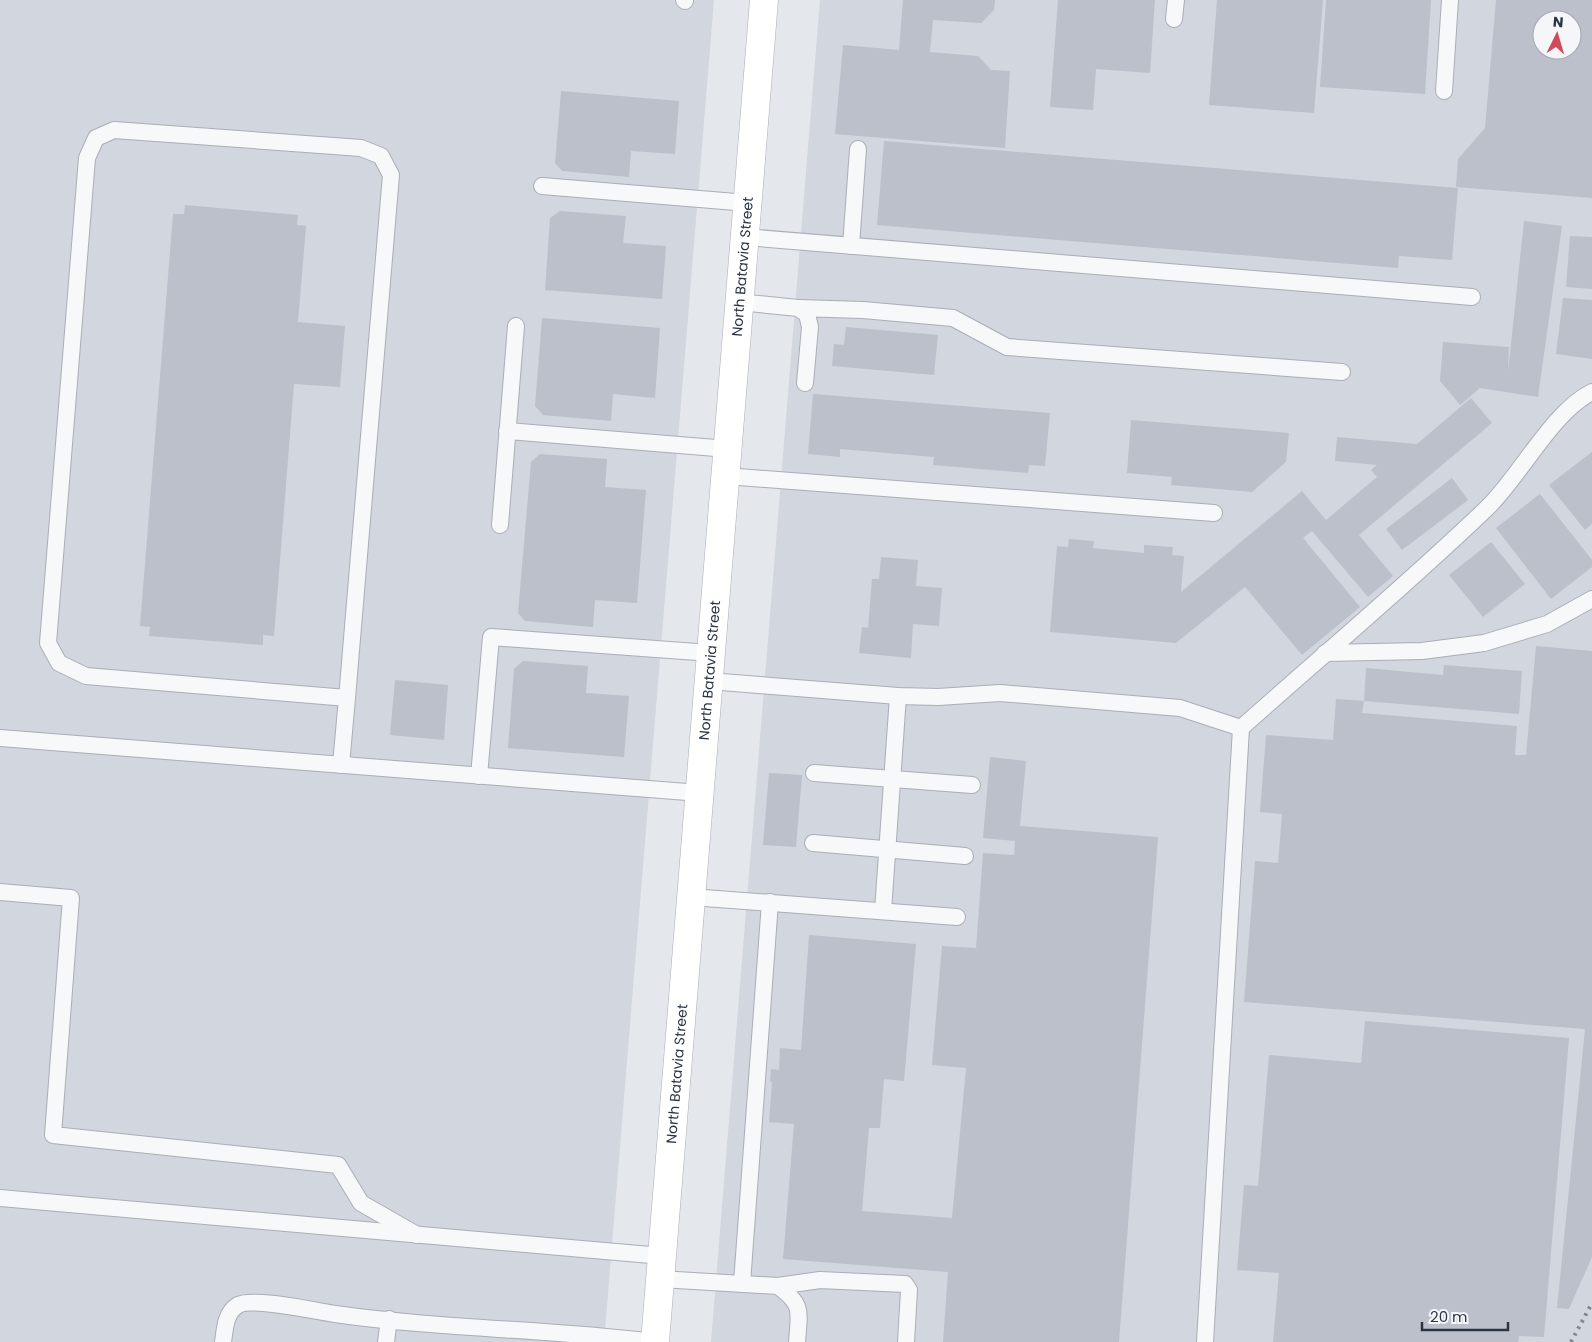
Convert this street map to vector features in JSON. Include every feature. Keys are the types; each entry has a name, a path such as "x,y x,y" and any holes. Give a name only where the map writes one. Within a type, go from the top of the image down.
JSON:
{"main road":[{"name":"North Batavia Street","path":"655,1342 764,0"}],"lane":[{"path":"1174,18 1176,0"},
{"path":"1444,91 1450,0"},
{"path":"341,765 347,698 391,175 381,156 361,148 114,130 96,138 87,158 48,643 59,664 86,676 347,698"},
{"path":"851,246 858,149"},
{"path":"542,186 748,203"},
{"path":"745,237 1472,297"},
{"path":"739,302 798,308 863,310 953,318 1007,347 1342,372"},
{"path":"798,308 808,314 810,327 805,383"},
{"path":"500,525 516,326"},
{"path":"1205,1342 1241,728 1489,506 1553,427 1584,396 1592,392"},
{"path":"507,431 728,449"},
{"path":"725,476 1214,512"},
{"path":"1325,653 1422,651 1484,643 1547,624 1592,599"},
{"path":"479,776 491,637 711,653"},
{"path":"709,681 898,696 938,697 1000,693 1180,708 1241,728"},
{"path":"883,911 898,696"},
{"path":"0,738 700,793"},
{"path":"814,773 972,785"},
{"path":"813,843 965,856"},
{"path":"0,892 71,898 53,1135 338,1165 360,1202 417,1235"},
{"path":"691,897 957,918"},
{"path":"742,1283 770,902"},
{"path":"0,1198 417,1235 661,1267 742,1283 778,1286 820,1280 905,1284 909,1290 906,1342"},
{"path":"778,1286 791,1296 799,1308 797,1342"},
{"path":"223,1342 228,1315 239,1305 259,1302 354,1317 550,1337 655,1342"},
{"path":"386,1342 388,1319"}],"shaded area":[{"path":"0,0 714,0 604,1342 0,1342"},
{"path":"820,0 1592,0 1592,1342 711,1342"}],"building":[{"path":"903,0 995,0 994,10 981,23 933,20 930,52 978,56 991,70 1010,71 1005,148 835,134 843,45 899,50"},
{"path":"1058,0 1155,0 1150,73 1096,69 1093,110 1050,107"},
{"path":"1217,0 1323,0 1314,113 1209,105"},
{"path":"1326,0 1431,0 1425,94 1320,87"},
{"path":"1496,0 1592,0 1592,198 1456,187 1458,159 1485,128"},
{"path":"561,91 679,101 675,154 631,151 629,177 562,171 555,163"},
{"path":"884,141 1458,188 1452,260 1399,256 1398,268 877,225"},
{"path":"185,205 298,215 297,225 306,226 298,322 345,326 340,387 294,384 274,636 263,635 263,645 149,636 150,627 140,626 173,214 184,214"},
{"path":"560,211 626,216 623,243 666,246 662,299 545,290 550,218"},
{"path":"1524,221 1562,226 1538,397 1480,388 1460,405 1440,381 1443,342 1509,347 1508,372"},
{"path":"1570,236 1592,237 1592,289 1566,287"},
{"path":"1563,298 1592,300 1592,359 1556,354"},
{"path":"542,318 660,328 655,398 613,394 611,421 543,415 535,406"},
{"path":"846,327 938,335 934,375 832,366 834,344 844,345"},
{"path":"813,394 1050,413 1045,466 1029,465 1028,473 933,465 934,457 840,449 840,457 808,454"},
{"path":"1471,398 1492,423 1359,535 1393,576 1368,597 1312,531 1303,538 1360,607 1302,655 1245,587 1176,643 1050,632 1057,546 1068,547 1069,539 1094,541 1093,548 1144,553 1144,545 1173,547 1172,555 1184,556 1181,592 1302,491 1326,520 1377,477 1371,470 1377,465 1335,461 1337,437 1417,444"},
{"path":"1131,420 1289,433 1286,462 1252,492 1171,485 1172,477 1127,473"},
{"path":"1592,452 1592,524 1585,530 1549,485"},
{"path":"540,454 607,459 605,487 646,490 637,603 595,600 593,627 525,621 518,613 531,462"},
{"path":"1452,478 1468,500 1402,550 1386,529"},
{"path":"1540,494 1592,560 1592,567 1551,599 1496,528"},
{"path":"1491,542 1525,584 1483,617 1449,575"},
{"path":"881,557 918,560 916,586 942,588 939,626 913,624 911,658 859,653 862,627 868,628 872,579 879,579"},
{"path":"1536,646 1592,651 1592,1257 1569,1309 1557,1308 1585,1029 1244,1002 1255,861 1278,863 1282,814 1260,812 1266,735 1333,740 1336,699 1364,701 1362,713 1517,726 1515,755 1526,755"},
{"path":"523,661 588,666 586,693 629,696 624,757 508,748 514,669"},
{"path":"1444,665 1522,671 1519,714 1364,701 1366,668 1443,675"},
{"path":"395,680 448,685 444,740 390,735"},
{"path":"990,757 1026,761 1020,826 1158,837 1119,1342 943,1342 948,1272 783,1259 794,1124 769,1122 771,1069 779,1070 780,1048 801,1050 809,935 916,944 904,1081 884,1079 880,1128 869,1128 862,1211 952,1218 966,1068 932,1065 942,946 976,948 983,853 1014,855 1015,841 983,838"},
{"path":"769,773 802,775 796,847 763,845"},
{"path":"1365,1021 1569,1038 1544,1337 1519,1336 1518,1342 1273,1342 1279,1273 1237,1270 1244,1185 1258,1186 1269,1055 1361,1063"}],"railway":[{"path":"1571,1342 1592,1303"}]}
